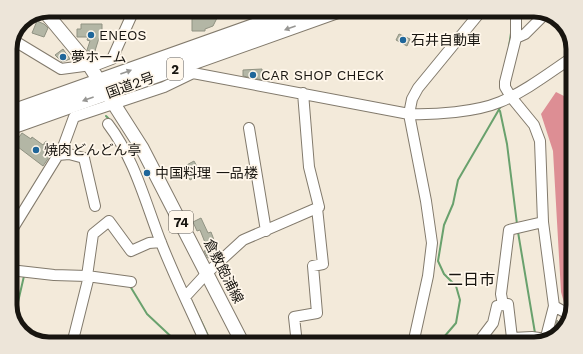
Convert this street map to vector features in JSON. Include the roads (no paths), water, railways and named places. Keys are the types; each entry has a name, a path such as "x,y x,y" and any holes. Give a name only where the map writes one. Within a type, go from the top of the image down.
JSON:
{"highway":[{"name":"国道2号","path":"17,111 107,92 284,17"},
{"name":"国道2号","path":"17,124 320,17"}],"main road":[{"name":"倉敷飽浦線","path":"49,17 89,65 155,170 239,337"}],"street":[{"path":"18,43 61,69 103,63 112,59 131,17"},
{"path":"415,337 428,276 432,243 426,201 409,114 412,99 418,88 476,17"},
{"path":"516,17 516,38 505,82 511,97 529,118 538,132 543,222 554,306 547,334"},
{"path":"516,38 525,34 541,18"},
{"path":"17,222 58,155 68,136 74,117 107,92 164,87 193,73 409,114 441,114 498,103 511,97 566,62"},
{"path":"296,337 294,317 318,313 313,266 323,264 317,208 319,207 310,167 303,94"},
{"path":"108,124 124,147 130,160 161,242 187,296 203,337"},
{"path":"249,128 266,231"},
{"path":"58,155 69,154 84,158 95,206"},
{"path":"187,296 207,273 243,240 317,208"},
{"path":"74,337 88,276 92,234 109,221 131,251 149,243 161,242"},
{"path":"503,305 501,294 509,230 543,222"},
{"path":"17,271 54,275 88,276 131,282"},
{"path":"482,337 493,323 497,306 508,304 512,337"},
{"path":"554,306 565,312"}],"waterway":[{"path":"509,47 511,33"},
{"path":"444,337 456,323 460,300 456,286 444,274 438,261 444,225 453,204 458,180 501,106"},
{"path":"500,111 507,144 517,224"},
{"path":"106,116 111,121"},
{"path":"518,232 535,333"},
{"path":"17,306 24,276"},
{"path":"130,286 147,314 172,337"},
{"path":"190,298 209,337"}],"place":[{"name":"ENEOS","path":"91,35"},
{"name":"石井自動車","path":"403,40"},
{"name":"夢ホーム","path":"63,57"},
{"name":"CAR SHOP CHECK","path":"253,75"},
{"name":"焼肉どんどん亭","path":"36,150"},
{"name":"中国料理 一品楼","path":"147,173"}],"district":[{"name":"二日市","path":"471,279"}]}
